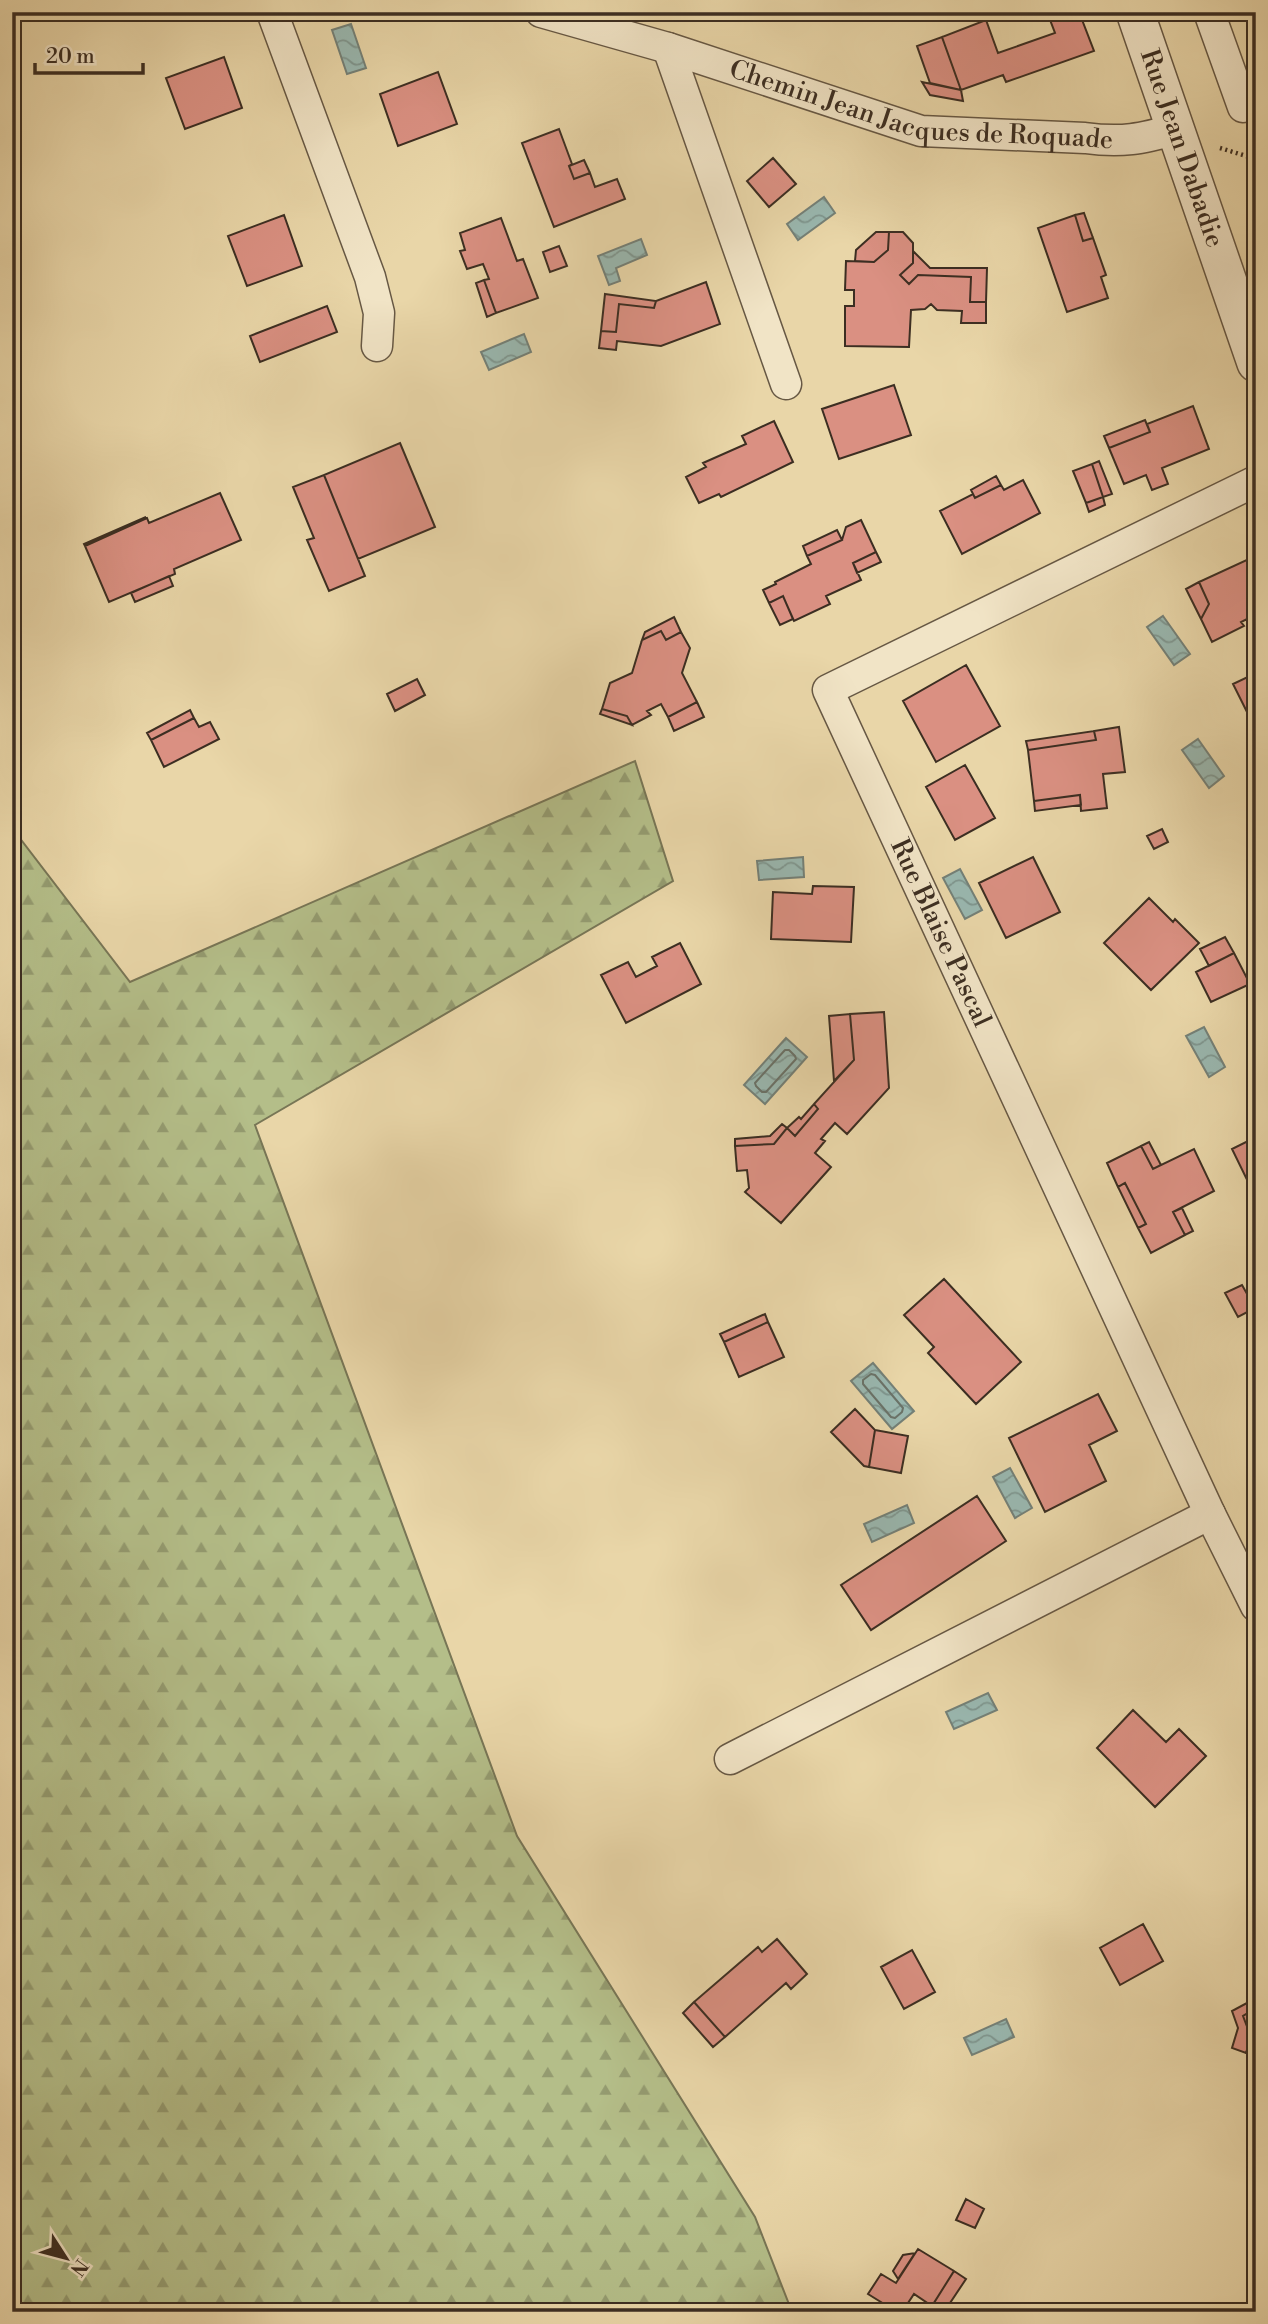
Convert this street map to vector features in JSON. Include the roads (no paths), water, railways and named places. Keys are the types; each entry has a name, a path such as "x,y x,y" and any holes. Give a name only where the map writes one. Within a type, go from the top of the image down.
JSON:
{"street":[{"path":"272,12 370,277 379,313 377,346"},
{"name":"Chemin Jean Jacques de Roquade","path":"541,12 668,48 921,131 1085,138 1112,142 1139,139 1177,129"},
{"name":"Rue Jean Dabadie","path":"1135,12 1256,363"},
{"path":"1209,12 1243,107 1256,101"},
{"path":"668,48 786,384"},
{"name":"Rue Blaise Pascal","path":"1256,481 828,690 1210,1514 1256,1606"},
{"path":"730,1759 1210,1514"}],"water":[{"path":"351,24 366,68 347,74 332,30"},
{"path":"824,197 835,213 798,240 787,224"},
{"path":"641,239 647,255 616,268 620,281 609,285 598,256"},
{"path":"524,334 531,352 489,370 481,352"},
{"path":"1163,616 1190,654 1174,665 1147,627"},
{"path":"1198,739 1224,776 1209,788 1182,750"},
{"path":"803,857 804,877 759,880 757,861"},
{"path":"960,869 982,910 965,919 943,878"},
{"path":"1204,1027 1225,1067 1209,1077 1186,1036"},
{"path":"786,1038 807,1057 765,1104 744,1085"},
{"path":"873,1363 914,1411 892,1429 851,1381"},
{"path":"1010,1468 1032,1508 1015,1518 993,1477"},
{"path":"907,1505 914,1523 872,1542 864,1524"},
{"path":"988,1693 997,1710 954,1729 946,1712"},
{"path":"1006,2019 1014,2037 972,2055 964,2038"}]}
